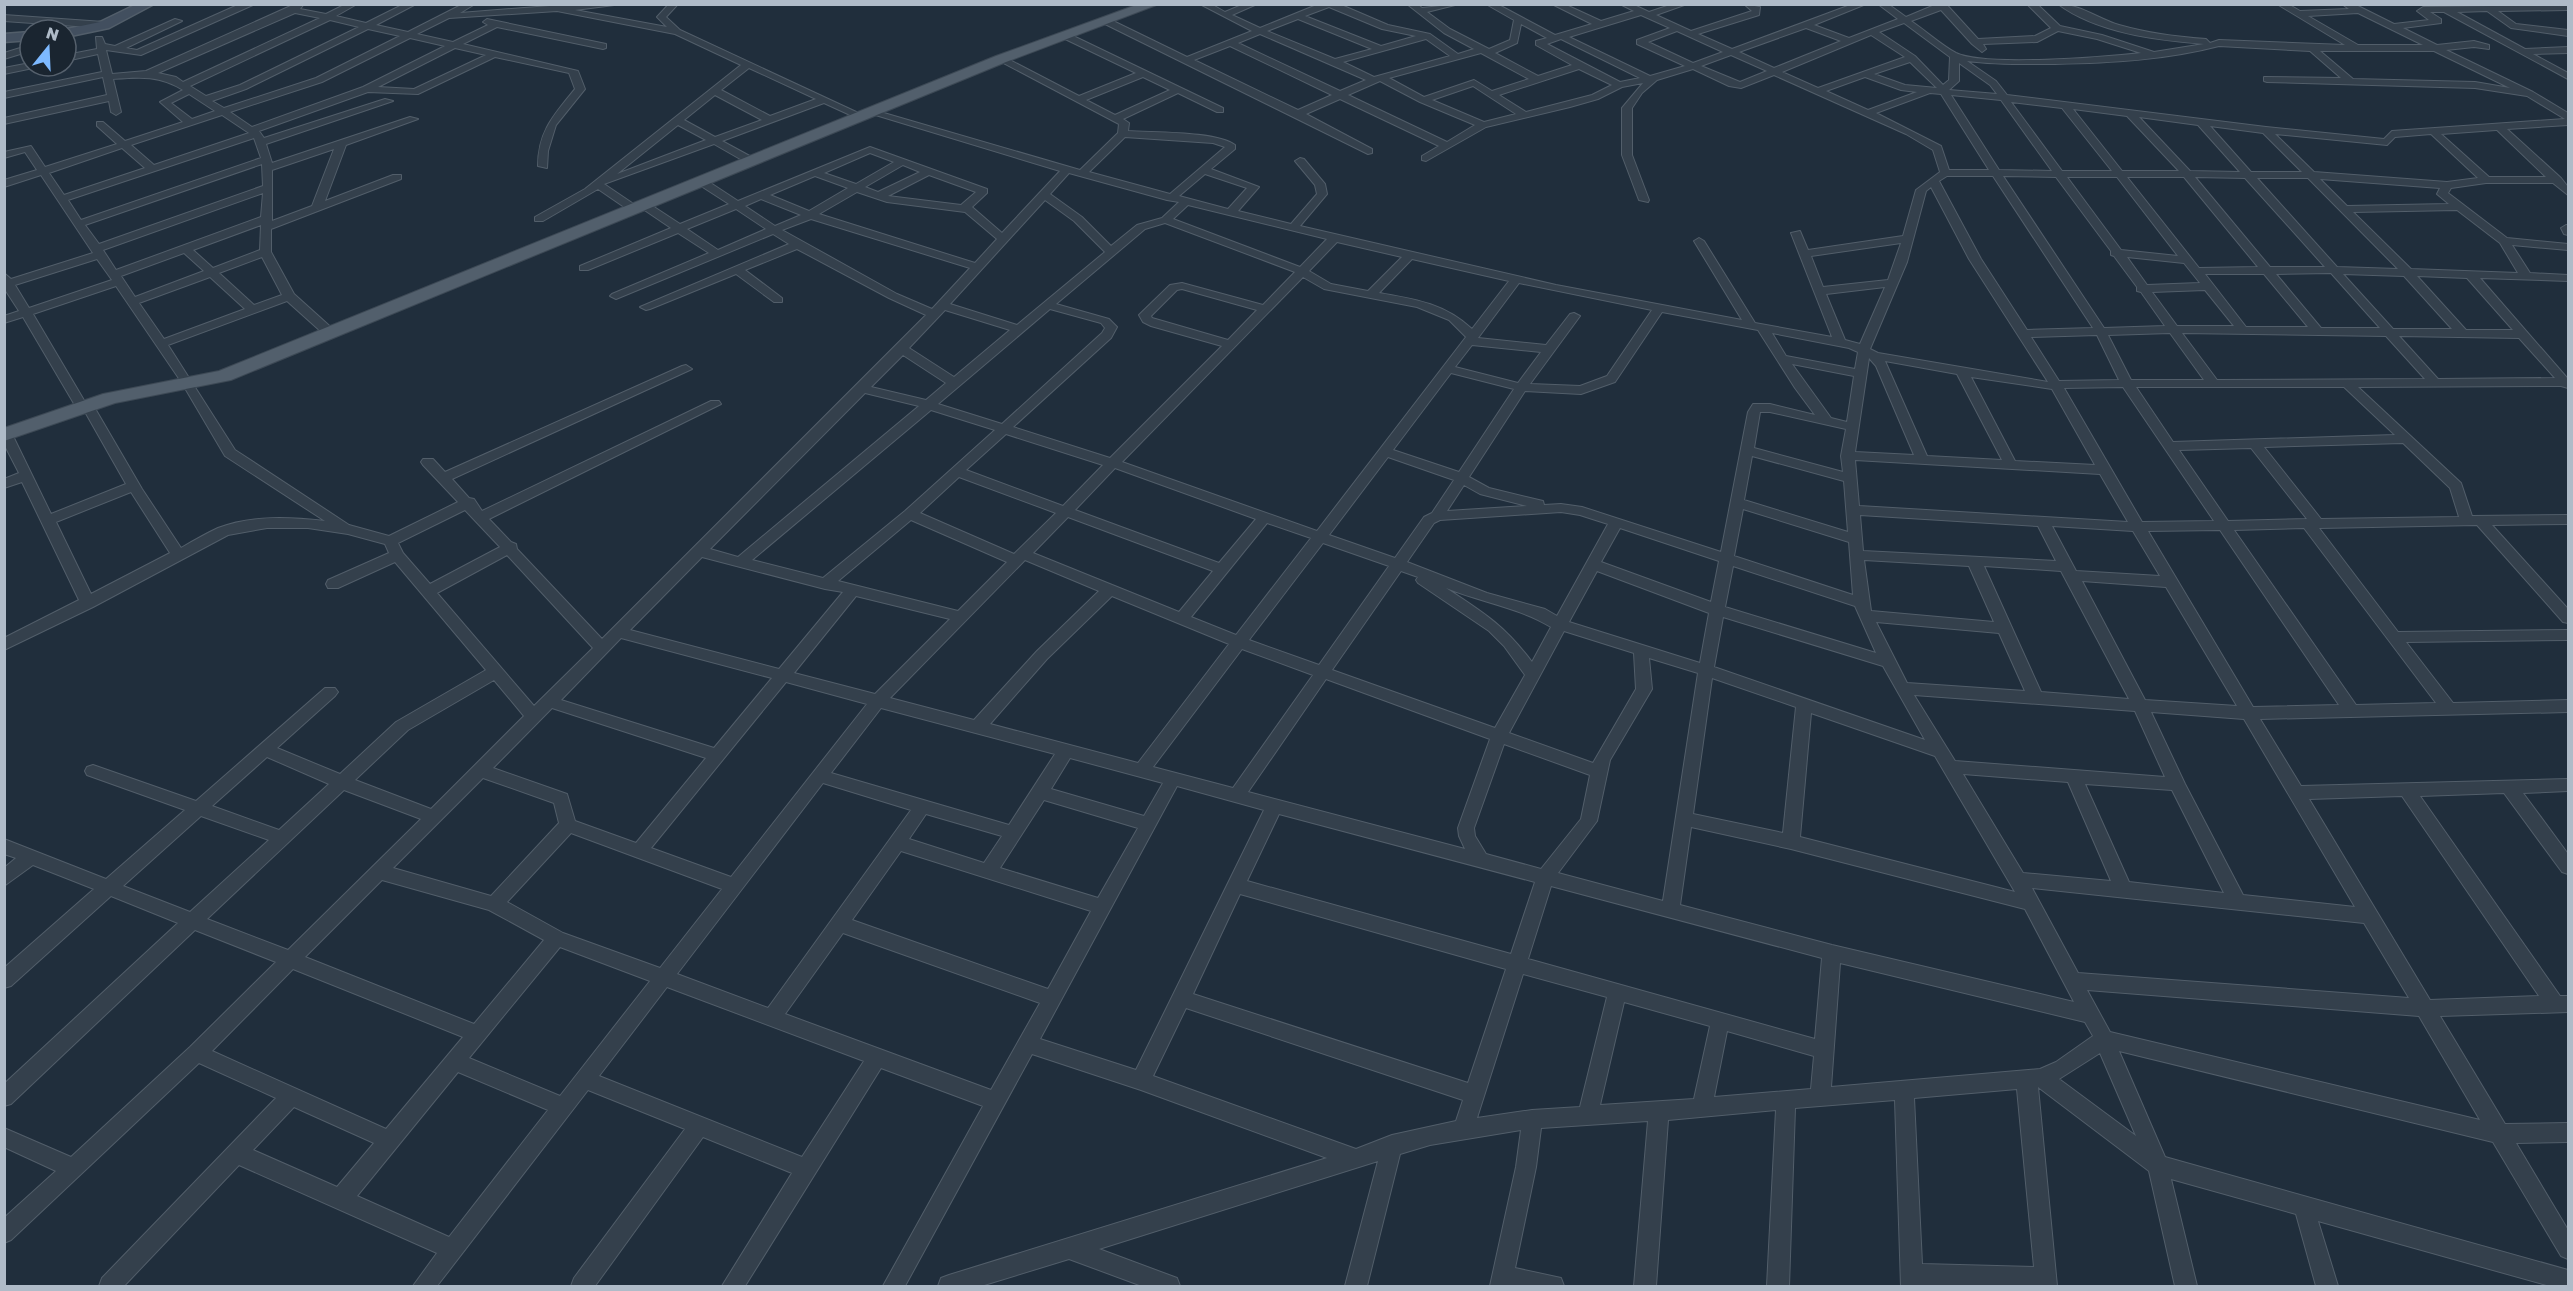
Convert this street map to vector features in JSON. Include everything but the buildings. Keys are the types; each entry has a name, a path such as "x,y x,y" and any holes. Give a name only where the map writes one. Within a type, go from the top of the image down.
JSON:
{"main road":[{"path":"5,435 84,406 150,388 224,376 868,115 1001,58 1153,4"}],"street":[{"path":"78,32 97,27 148,4"},
{"path":"78,55 101,48 138,53 237,8 251,4"},
{"path":"192,123 165,102 187,88 353,4"},
{"path":"205,100 243,87 412,4"},
{"path":"4,184 44,173 320,80 471,4"},
{"path":"516,12 531,4"},
{"path":"464,17 618,4"},
{"path":"674,4 661,17 677,32"},
{"path":"1204,4 1260,31 1338,61 1483,125"},
{"path":"1225,15 1252,4"},
{"path":"1186,60 1329,4 1385,27 1427,36 1457,57"},
{"path":"1411,4 1447,31 1487,50 1539,80"},
{"path":"1420,11 1455,4"},
{"path":"1490,4 1652,80"},
{"path":"1556,4 1599,24"},
{"path":"1624,4 1868,113 1937,148 1945,173"},
{"path":"1619,85 1539,43 1599,24 1683,4"},
{"path":"1690,34 1756,13 1757,9 1748,4"},
{"path":"1426,158 1483,125 1595,97 1619,85 1652,80 1862,4"},
{"path":"1882,4 1982,73 2005,98 2056,173 2213,383"},
{"path":"2031,4 2057,28 2099,36 2156,55"},
{"path":"2062,4 2118,29 2169,39 2312,48 2436,48 2474,44 2486,47"},
{"path":"2281,4 2356,48"},
{"path":"2346,4 2530,93 2568,117"},
{"path":"1677,28 1640,42 1741,86 1942,5 1994,63"},
{"path":"2440,6 2568,76"},
{"path":"2438,21 2421,11 2440,6 2568,8"},
{"path":"2484,6 2514,26 2568,33"},
{"path":"148,74 297,7 329,17 573,71 580,89 551,124 543,151 543,166"},
{"path":"2527,8 2542,28"},
{"path":"559,9 677,32 823,100 868,115 1084,172 1185,202 1516,279 1840,343 1869,353 1962,372 2057,387 2070,384 2435,383 2567,380"},
{"path":"2300,14 2360,11"},
{"path":"450,16 603,46"},
{"path":"1298,16 1381,49"},
{"path":"4,18 97,27"},
{"path":"2393,27 2463,18"},
{"path":"1298,114 1377,79 1514,41 1518,19"},
{"path":"116,49 178,21"},
{"path":"1106,21 1298,114 1368,151"},
{"path":"257,135 366,89 496,24"},
{"path":"1808,25 1851,42"},
{"path":"97,27 116,112"},
{"path":"1975,42 2037,39 2057,28"},
{"path":"1338,61 1447,31"},
{"path":"1872,32 1912,58 1944,89 1955,112 2101,332 2127,384 2351,710"},
{"path":"1064,35 1220,110"},
{"path":"1229,42 1448,146"},
{"path":"1955,56 1994,63 2103,60 2193,50 2219,43"},
{"path":"2312,48 2352,83"},
{"path":"2524,51 2568,50"},
{"path":"366,89 415,92 496,53"},
{"path":"1944,89 1954,81 1955,56"},
{"path":"1001,58 1124,123 1124,134 1084,172"},
{"path":"1817,91 1912,58"},
{"path":"539,219 577,200 747,65"},
{"path":"1491,94 1580,66"},
{"path":"4,95 109,75 148,74 173,80 257,135 267,164 265,252 289,296 330,333"},
{"path":"1079,99 1142,74"},
{"path":"1864,74 1897,87 1929,91"},
{"path":"2267,79 2475,85 2530,93"},
{"path":"1644,200 1627,155 1627,108 1652,80"},
{"path":"1423,100 1474,83 1524,115"},
{"path":"1868,113 1929,91 1944,89 2266,130 2387,142 2392,134 2434,133 2568,122"},
{"path":"1116,118 1177,90"},
{"path":"715,91 770,120"},
{"path":"4,121 113,97"},
{"path":"598,184 823,100"},
{"path":"62,199 257,135 388,101"},
{"path":"2545,103 2568,101"},
{"path":"2065,105 2121,172 2243,330"},
{"path":"2130,113 2186,173 2318,332"},
{"path":"80,224 267,164 341,144 413,119"},
{"path":"677,120 753,162"},
{"path":"2201,122 2435,383"},
{"path":"100,124 152,169"},
{"path":"2500,128 2562,182 2568,192"},
{"path":"2266,130 2406,271 2463,334"},
{"path":"2434,133 2486,180"},
{"path":"1124,134 1214,140 1224,142 1231,147 1171,198"},
{"path":"317,207 341,144"},
{"path":"4,155 27,148 188,383 230,453 343,526 390,541 469,502"},
{"path":"584,268 870,150 984,192 964,208"},
{"path":"616,296 810,215 903,161"},
{"path":"1293,228 1322,194 1320,184 1300,161"},
{"path":"4,1233 197,1053 697,551 902,349 1068,168"},
{"path":"1203,170 1254,187 1230,213"},
{"path":"879,196 929,171"},
{"path":"2186,1287 2158,1165 2104,1040 2018,880 1902,688 1863,609 1849,478 1848,456 1852,427 1860,374 1907,240 1921,190 1935,177 1945,173 2121,172 2310,175 2447,185 2486,180 2562,182"},
{"path":"815,173 900,202 964,208 975,212 1003,239"},
{"path":"4,320 186,249 317,207 397,177"},
{"path":"1934,180 1975,259 2057,387 2296,794 2568,1249"},
{"path":"702,182 797,245 893,296 938,310 1018,329"},
{"path":"598,184 679,229 717,254"},
{"path":"2447,185 2442,194 2504,241 2526,276"},
{"path":"178,556 6,281 98,252 268,188"},
{"path":"1044,194 1078,219 1111,252"},
{"path":"762,195 810,215 977,267"},
{"path":"741,562 1141,227 1166,220 1185,202"},
{"path":"2343,209 2461,207"},
{"path":"1166,220 1302,271 1328,286 1411,301 1435,309 1453,318 1471,339 1549,349"},
{"path":"1796,233 1840,343"},
{"path":"424,1287 878,701 1335,238"},
{"path":"1805,254 1907,240"},
{"path":"1699,241 1756,326 1785,359 1801,388 1826,420"},
{"path":"2504,241 2568,247"},
{"path":"646,307 797,245"},
{"path":"186,249 253,310"},
{"path":"132,302 265,252"},
{"path":"2115,253 2189,260"},
{"path":"1371,294 1410,255"},
{"path":"2197,271 2264,269 2406,271 2568,278"},
{"path":"736,270 778,300"},
{"path":"2470,274 2552,370 2567,380"},
{"path":"1141,771 1516,279"},
{"path":"1820,291 1892,283"},
{"path":"2141,288 2208,285"},
{"path":"1230,344 1155,324 1147,320 1145,315 1174,287 1182,286 1265,309"},
{"path":"161,344 289,296"},
{"path":"825,584 910,514 955,471 1005,429 1107,335 1111,327 1106,321 1047,305"},
{"path":"1448,369 1521,387 1581,390 1611,379 1660,308"},
{"path":"1437,516 1521,387 1574,315"},
{"path":"2023,334 2171,329 2392,334 2521,334"},
{"path":"902,349 954,383"},
{"path":"1869,353 1922,460"},
{"path":"1785,359 1860,374"},
{"path":"444,478 686,369"},
{"path":"1962,372 2011,465"},
{"path":"2347,383 2456,486 2474,521 2568,618"},
{"path":"861,388 929,405 1112,465 1150,475 1264,518 1398,564 1482,597 1540,612 1560,625 1706,670 1941,752"},
{"path":"482,517 715,404"},
{"path":"1670,910 1706,670 1757,407 1852,427"},
{"path":"5,435 27,475 88,603"},
{"path":"2170,446 2405,439"},
{"path":"2253,443 2448,708"},
{"path":"1384,451 1448,472 1485,490 1616,522 1728,558 1863,609 2003,628"},
{"path":"1748,451 1849,478"},
{"path":"1848,456 2104,470"},
{"path":"428,462 469,502 601,647"},
{"path":"955,471 1222,569"},
{"path":"4,484 27,475"},
{"path":"48,520 134,486"},
{"path":"1738,503 1856,547 2171,582"},
{"path":"1236,796 1429,520 1437,516 1561,508"},
{"path":"1851,510 2138,527 2563,519 2568,531"},
{"path":"910,514 1239,642 1599,772"},
{"path":"1181,619 1264,518"},
{"path":"2042,521 2140,704 2177,784 2237,901"},
{"path":"1480,860 1467,836 1466,828 1499,736 1616,522"},
{"path":"4,645 224,531 255,523 343,526"},
{"path":"390,541 397,555 533,716"},
{"path":"428,591 511,547"},
{"path":"697,551 961,617"},
{"path":"333,584 397,555"},
{"path":"1974,561 2035,697"},
{"path":"1398,564 1494,627 1509,642 1533,675"},
{"path":"1593,564 1717,610 1889,662"},
{"path":"978,728 1042,656 1109,590"},
{"path":"640,850 852,591"},
{"path":"617,632 1832,953 2092,1015"},
{"path":"2394,637 2568,635"},
{"path":"1463,1130 1545,877 1589,820 1602,759 1644,689 1641,650"},
{"path":"4,1097 411,718 495,672"},
{"path":"1902,688 2248,712 2568,706"},
{"path":"4,980 330,692"},
{"path":"547,701 716,755"},
{"path":"1791,842 1804,705"},
{"path":"265,750 342,783 432,816"},
{"path":"988,872 1066,751"},
{"path":"1949,767 2177,784"},
{"path":"478,770 561,799 568,825"},
{"path":"93,771 283,838"},
{"path":"820,776 1013,833"},
{"path":"2074,777 2123,889"},
{"path":"894,1287 1173,779"},
{"path":"2296,794 2568,785"},
{"path":"2509,787 2568,867"},
{"path":"2407,790 2562,1004"},
{"path":"1040,792 1148,824"},
{"path":"772,1018 923,806"},
{"path":"1141,1081 1274,806"},
{"path":"1683,819 1791,842 2030,903"},
{"path":"568,825 735,886"},
{"path":"494,904 568,825"},
{"path":"897,843 1102,907"},
{"path":"4,846 478,1034"},
{"path":"4,879 30,857"},
{"path":"377,871 494,904 557,939 995,1101"},
{"path":"2018,880 2370,916"},
{"path":"1236,885 1824,1050"},
{"path":"840,924 1052,999"},
{"path":"341,1199 557,939"},
{"path":"1820,1098 1832,953"},
{"path":"2073,981 2425,1008 2562,1004"},
{"path":"1587,1117 1617,993"},
{"path":"1180,998 1473,1094"},
{"path":"1702,1107 1720,1022"},
{"path":"949,1287 1355,1158 1392,1144 1532,1119 1587,1117 1820,1098 2033,1078 2063,1068 2104,1040 2500,1134 2568,1132"},
{"path":"1027,1044 1141,1081 1355,1158"},
{"path":"197,1053 389,1140"},
{"path":"733,1287 877,1057"},
{"path":"456,1062 564,1107"},
{"path":"2033,1078 2158,1165 2568,1281"},
{"path":"1904,1090 1912,1280 2045,1282 2033,1078"},
{"path":"585,1080 807,1169"},
{"path":"110,1287 292,1095"},
{"path":"1778,1287 1786,1100"},
{"path":"1645,1287 1659,1111"},
{"path":"1532,1119 1526,1167 1502,1281 1553,1287"},
{"path":"582,1287 699,1126"},
{"path":"4,1137 74,1169"},
{"path":"1356,1287 1392,1144"},
{"path":"236,1153 453,1249"},
{"path":"2304,1208 2327,1287"},
{"path":"1071,1249 1169,1287"}]}
